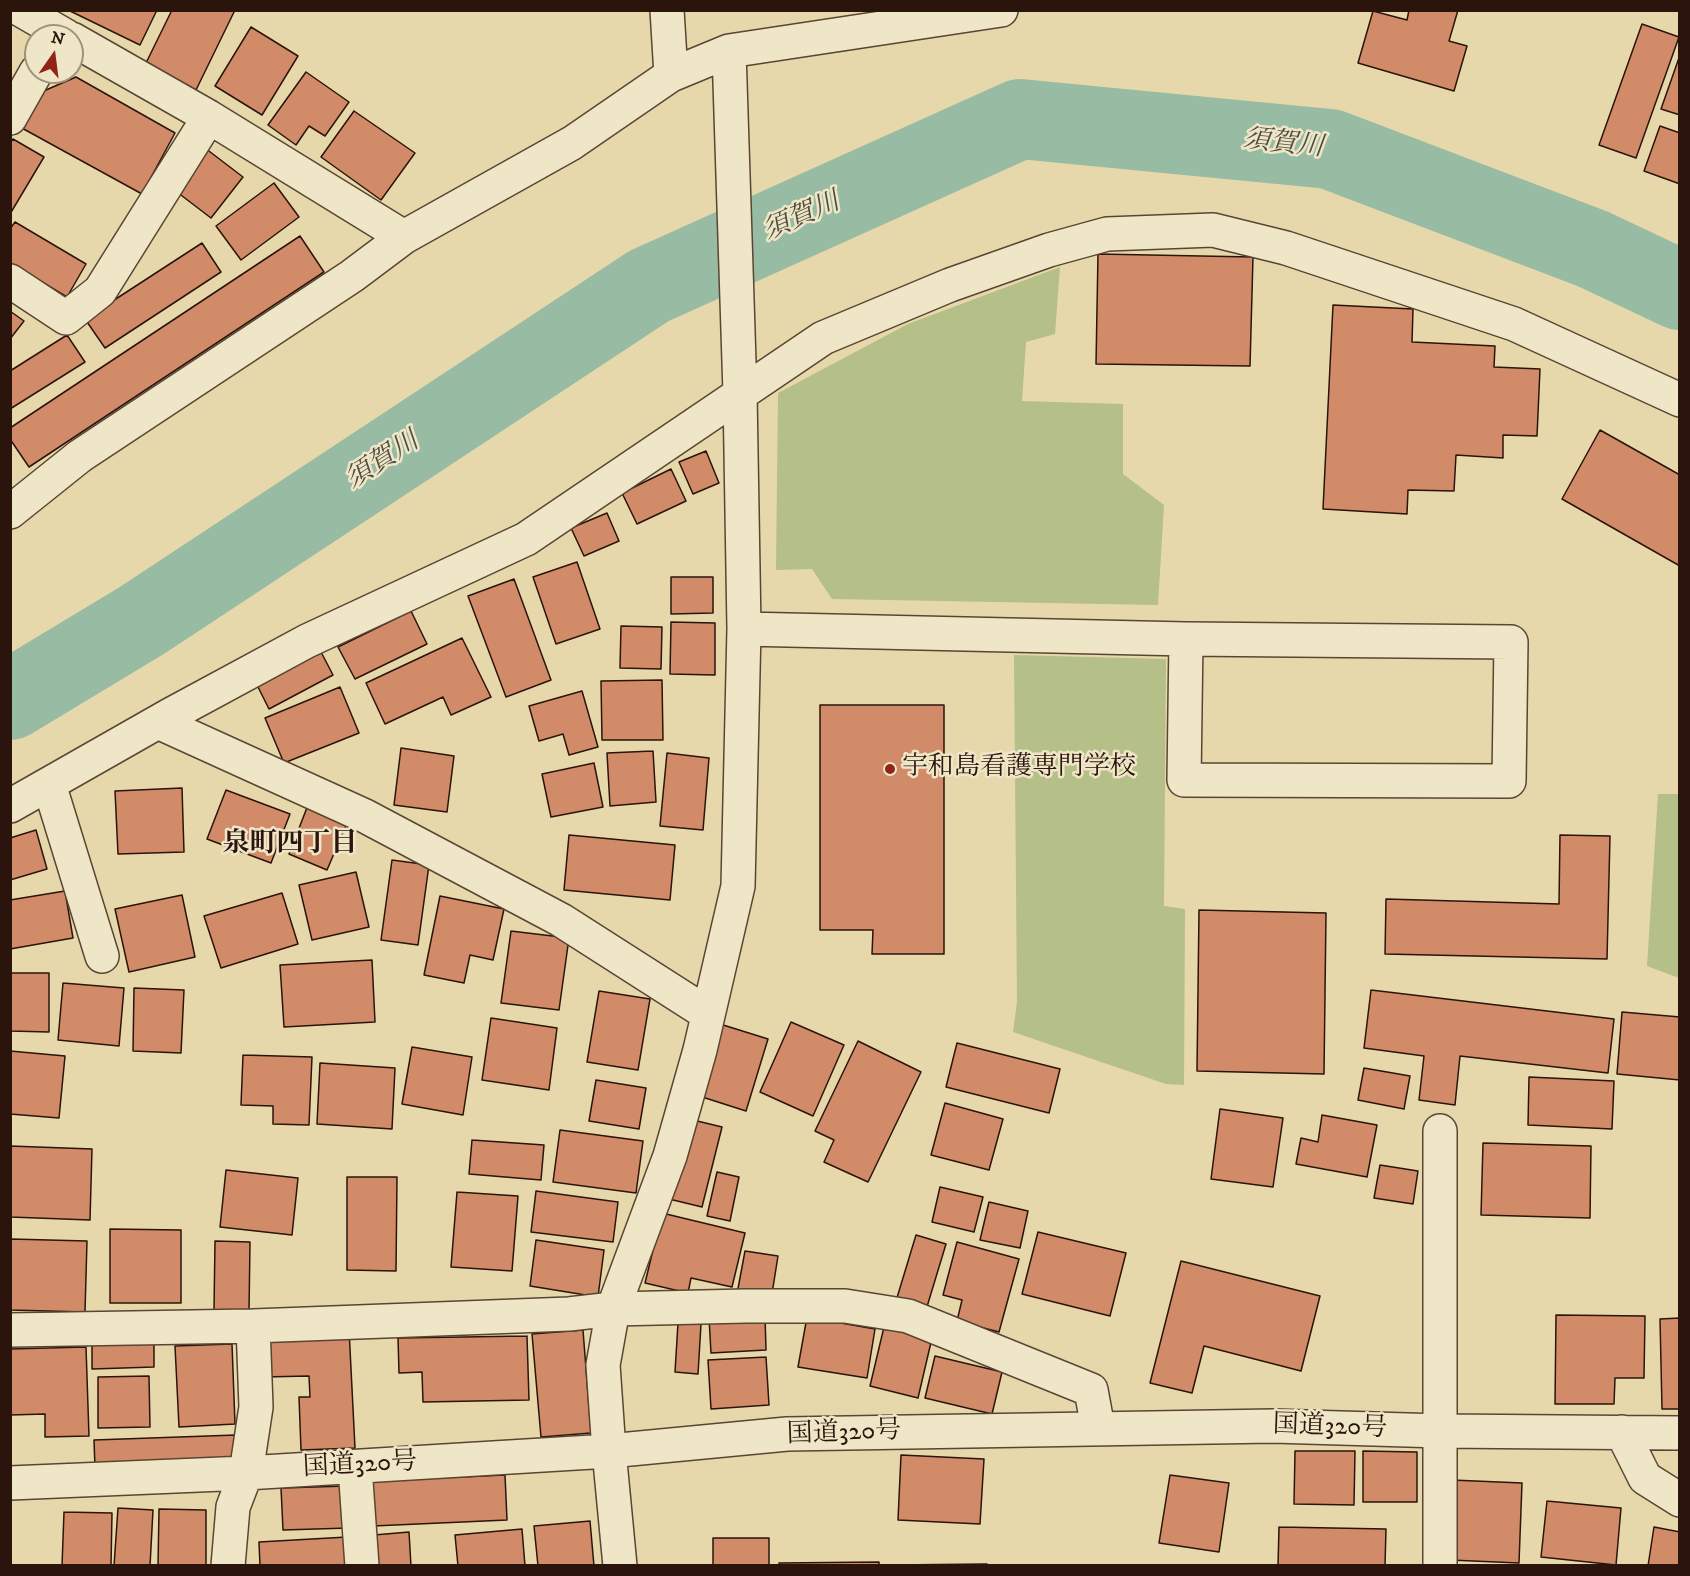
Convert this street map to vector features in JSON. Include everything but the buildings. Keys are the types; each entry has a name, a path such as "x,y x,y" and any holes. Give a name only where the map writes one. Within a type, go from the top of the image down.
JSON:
{"street":[{"path":"21,10 44,24"},
{"path":"667,10 671,75"},
{"path":"10,512 80,456 352,276 404,237 572,143 671,75 729,51 1001,10"},
{"path":"84,48 209,117 404,237"},
{"path":"620,1566 603,1365 613,1309 670,1156 708,1014 738,886 744,629 740,380 729,51"},
{"path":"10,118 29,84"},
{"path":"10,281 66,318 100,291 209,117"},
{"path":"10,806 307,641 526,539 652,455 740,380 823,338 950,285 1049,250 1107,234 1213,230 1286,248 1514,324 1680,400"},
{"path":"744,629 1186,639 1511,642 1509,781 1184,780 1186,639"},
{"path":"158,722 365,816 561,920 708,1014"},
{"path":"49,784 102,956"},
{"path":"1440,1131 1440,1566"},
{"path":"10,1330 254,1326 569,1314 613,1309 845,1306 908,1316 1091,1390 1098,1428"},
{"path":"228,1566 232,1507 246,1473 256,1407 254,1326"},
{"name":"国道320号","path":"10,1483 246,1473 609,1451 787,1434 1274,1426 1441,1431 1680,1433"},
{"path":"1622,1432 1645,1478 1680,1500"},
{"path":"354,1467 362,1566"}],"green space":[{"path":"1060,267 1055,334 1026,342 1022,401 1123,404 1123,474 1164,505 1158,605 832,599 812,569 776,570 778,393 908,324"},
{"path":"1014,655 1166,659 1164,906 1185,909 1184,1085 1166,1084 1013,1032 1017,1002"},
{"path":"1658,794 1679,794 1679,978 1647,966"}],"waterway":[{"name":"須賀川","path":"10,700 141,621 649,286 1020,119 1330,149 1593,249 1680,290"}],"place":[{"name":"宇和島看護専門学校","path":"890,769"}],"district":[{"name":"泉町四丁目","path":"290,845"}]}
